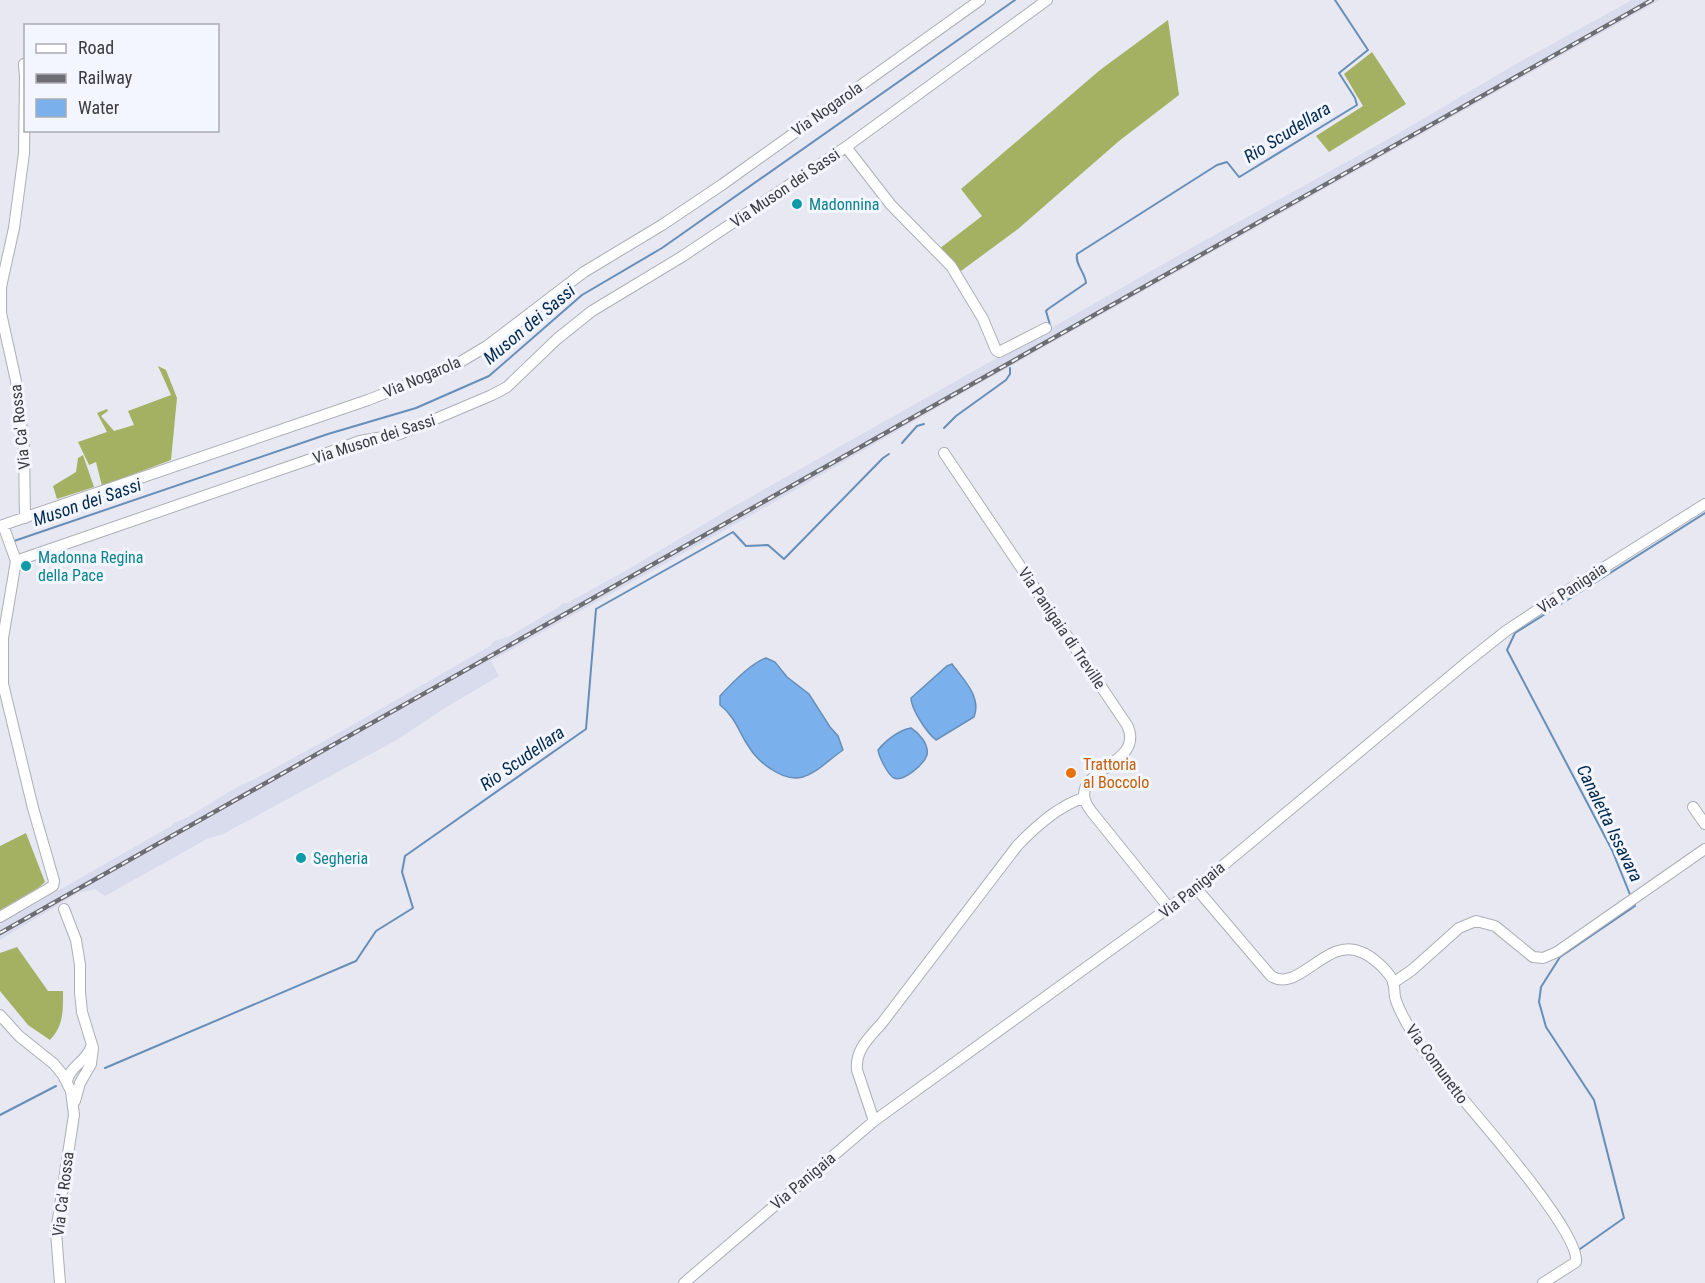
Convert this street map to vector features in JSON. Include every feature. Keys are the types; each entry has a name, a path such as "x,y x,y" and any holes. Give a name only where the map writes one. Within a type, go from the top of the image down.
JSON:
{"street":[{"name":"Via Nogarola","path":"24,518 368,400 452,367 487,346 584,272 662,225 723,184 980,0"},
{"name":"Via Muson dei Sassi","path":"14,558 360,441 400,434 507,387 557,339 592,312 682,256 846,147 1047,0"},
{"name":"Via Ca' Rossa","path":"24,132 24,153 14,228 1,287 1,314 16,381 24,448 24,518"},
{"name":"Via Muson dei Sassi","path":"846,147 891,205 951,266 983,319 996,350 999,352 1046,328"},
{"name":"Via Panigaia di Treville","path":"874,1121 857,1070 861,1048 1017,846 1038,826 1074,801 1083,798 1086,784 1118,758 1131,741 1130,731 944,453"},
{"name":"Via Panigaia","path":"684,1283 874,1121 1170,909 1506,632 1705,504"},
{"path":"0,917 53,886 54,881 33,808 3,684 3,638 14,558 2,527 24,518"},
{"path":"1083,798 1170,909"},
{"path":"1693,807 1705,824"},
{"path":"1393,983 1412,970 1459,928 1476,921 1495,926 1533,957 1543,958 1557,952 1705,849"},
{"name":"Via Comunetto","path":"1196,888 1234,935 1277,981 1292,978 1342,949 1361,951 1392,978 1398,1006 1426,1053 1543,1197 1573,1247 1576,1263 1543,1283"},
{"name":"Via Ca' Rossa","path":"60,1283 56,1232 74,1105 83,1077 91,1064 93,1048 82,1012 80,965 76,940 64,909"},
{"name":"Via Ca' Rossa","path":"0,1016 19,1036 54,1064 67,1081 74,1105"},
{"path":"83,1077 75,1081 67,1081 68,1074 88,1055 91,1038"},
{"path":"54,1064 62,1068 74,1067"}],"shaded area":[{"path":"1632,0 1660,0 491,661 499,676 395,741 223,834 207,839 105,896 95,889 78,893 0,940 0,924 174,823 342,731 490,646 494,641 508,637 563,603 567,603 625,571 733,507"}],"green space":[{"path":"1168,20 1179,95 1119,141 1018,229 961,271 939,249 982,216 961,189 1100,70"},
{"path":"1372,52 1406,104 1329,152 1316,136 1363,106 1344,74"},
{"path":"158,366 166,370 177,398 171,460 102,486 96,462 89,465 78,442 107,432 97,413 107,409 108,411 101,416 114,431 134,425 128,411 171,395"},
{"path":"83,455 94,487 57,499 53,486 76,472 78,458"},
{"path":"26,833 45,882 0,910 0,846"},
{"path":"17,947 48,991 63,991 63,1011 60,1023 50,1040 28,1025 0,991 0,953"}],"water":[{"path":"766,658 775,662 787,677 809,694 838,736 843,750 817,770 801,777 792,778 782,775 762,763 749,748 731,716 720,705 720,696 748,669"},
{"path":"952,664 970,689 976,710 974,717 936,740 920,720 911,698"},
{"path":"911,728 923,739 927,755 913,771 898,779 894,778 884,766 878,750 893,736"}],"waterway":[{"name":"Muson dei Sassi","path":"14,541 328,434 416,408 489,376 582,295 662,248 1015,0"},
{"name":"Rio Scudellara","path":"1050,325 1046,311 1086,283 1077,262 1077,254 1217,165 1227,162 1239,177 1357,105 1339,73 1368,50 1335,0"},
{"name":"Rio Scudellara","path":"944,428 956,416 1006,380 1010,374 1010,368"},
{"name":"Rio Scudellara","path":"902,443 917,426 924,424"},
{"name":"Rio Scudellara","path":"105,1068 356,961 376,931 413,908 402,872 405,856 586,729 596,609 733,532 746,546 768,545 784,559 889,454"},
{"name":"Canaletta Issavara","path":"1631,897 1612,850 1507,650 1515,633 1705,513"},
{"name":"Canaletta Issavara","path":"1580,1249 1624,1218 1594,1100 1546,1027 1539,1002 1541,987 1560,957 1635,906 1633,902"},
{"name":"Rio Scudellara","path":"0,1115 56,1086"}],"railway":[{"path":"0,933 1652,0"}],"place":[{"name":"Madonnina","path":"797,204"},
{"name":"Madonna Regina della Pace","path":"26,566"},
{"name":"Trattoria al Boccolo","path":"1071,773"},
{"name":"Segheria","path":"301,858"}]}
